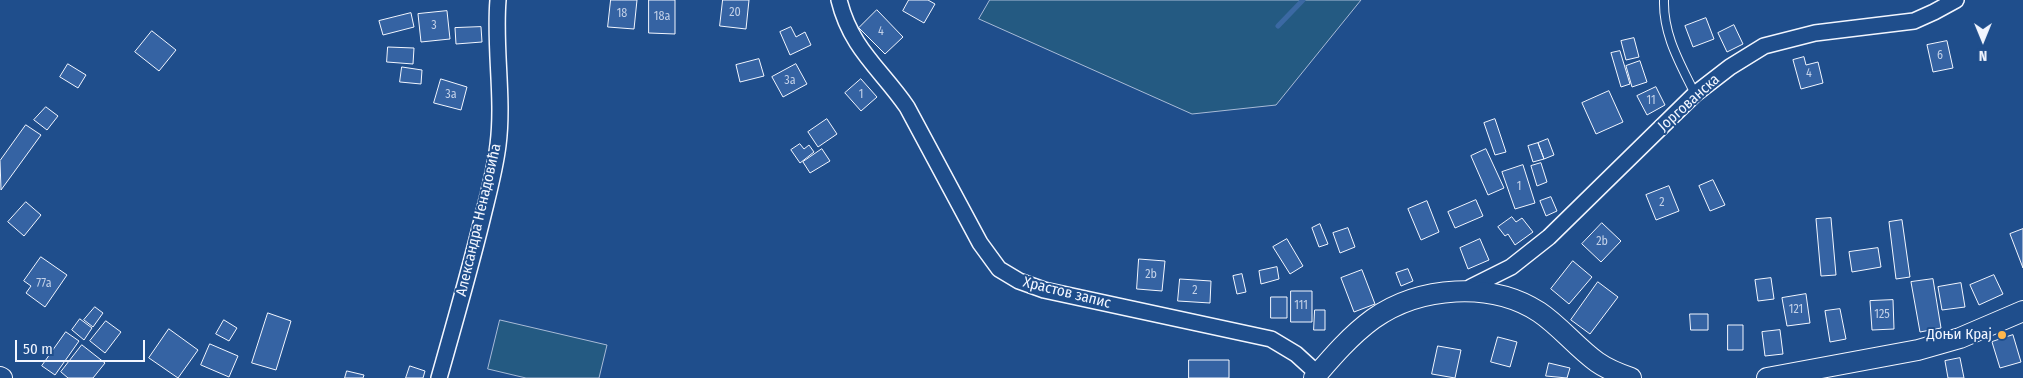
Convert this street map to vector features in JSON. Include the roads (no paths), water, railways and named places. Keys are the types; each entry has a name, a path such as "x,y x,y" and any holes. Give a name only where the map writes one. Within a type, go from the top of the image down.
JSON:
{"street":[{"name":"Александра Ненадовића","path":"439,378 471,264 492,179 498,145 500,114 496,28 498,0"},
{"name":"Храстов запис","path":"839,0 857,44 865,57 907,107 980,243 999,269 1019,282 1044,290 1264,337 1282,344 1316,376"},
{"name":"Јоргованска","path":"1466,292 1471,287 1512,267 1528,255 1694,94 1730,68 1770,44 1815,33 1914,20 1956,0"},
{"path":"1316,376 1354,334 1375,318 1399,304 1444,293 1466,292 1492,293 1509,297 1526,305 1541,313 1597,362 1631,378"},
{"path":"1767,378 1918,350 1960,338 1997,324 2023,311"}],"lane":[{"path":"1664,0 1664,12 1670,42 1694,94"}],"waterway":[{"path":"1278,26 1303,0"}],"place":[{"name":"Доњи Крај","path":"2002,335"}]}
